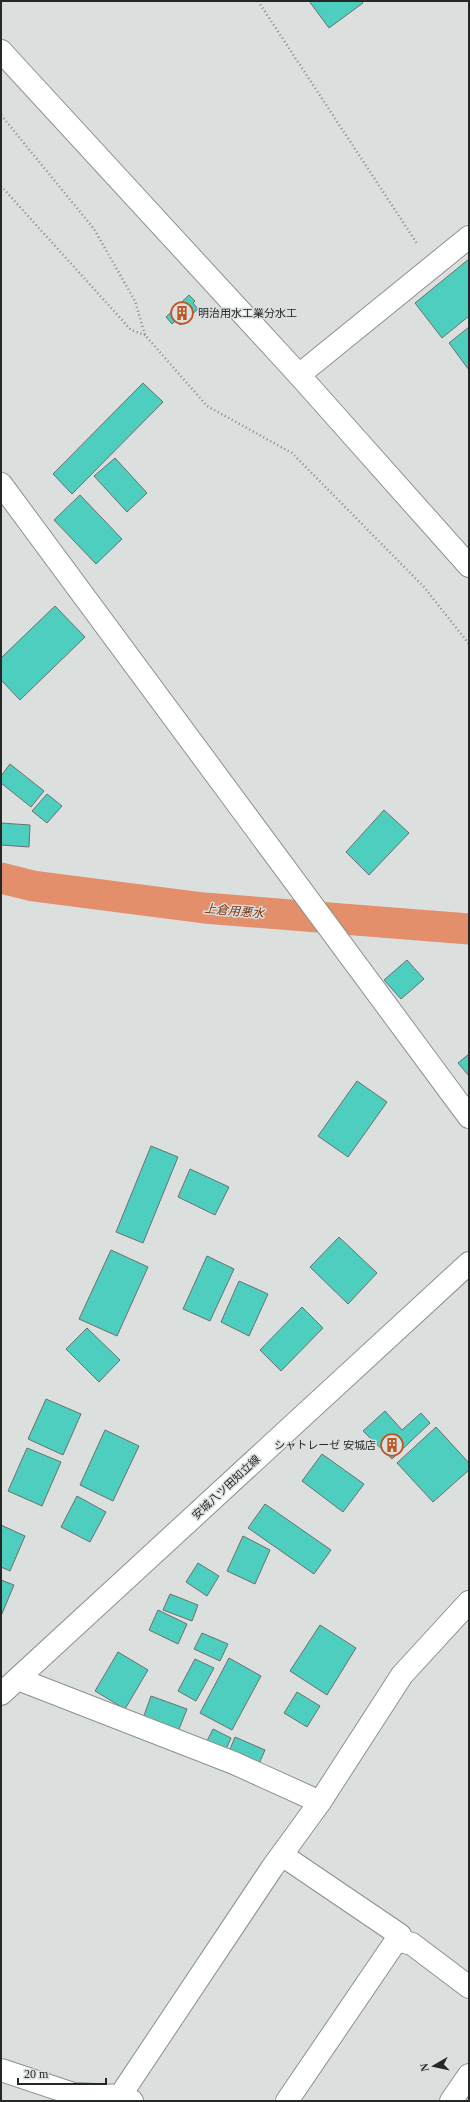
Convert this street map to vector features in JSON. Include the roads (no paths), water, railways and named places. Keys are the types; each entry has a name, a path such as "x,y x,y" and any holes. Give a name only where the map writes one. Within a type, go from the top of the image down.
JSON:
{"street":[{"path":"1,51 299,375 469,566"},
{"path":"299,375 469,237"},
{"path":"1,484 469,1117"},
{"name":"安城八ツ田知立線","path":"1,1694 469,1263"},
{"path":"1,2070 73,2094 126,2099 282,1855 320,1802 402,1675 469,1602"},
{"path":"18,1678 234,1763 320,1802"},
{"path":"282,1855 400,1935 287,2101"},
{"path":"397,1940 412,1944 469,1986"},
{"path":"451,2101 469,2075"}],"waterway":[{"name":"上倉用悪水","path":"1,878 33,886 204,908 469,929"}],"place":[{"name":"明治用水工業分水工","path":"182,313"},
{"name":"シャトレーゼ 安城店","path":"392,1445"}]}
